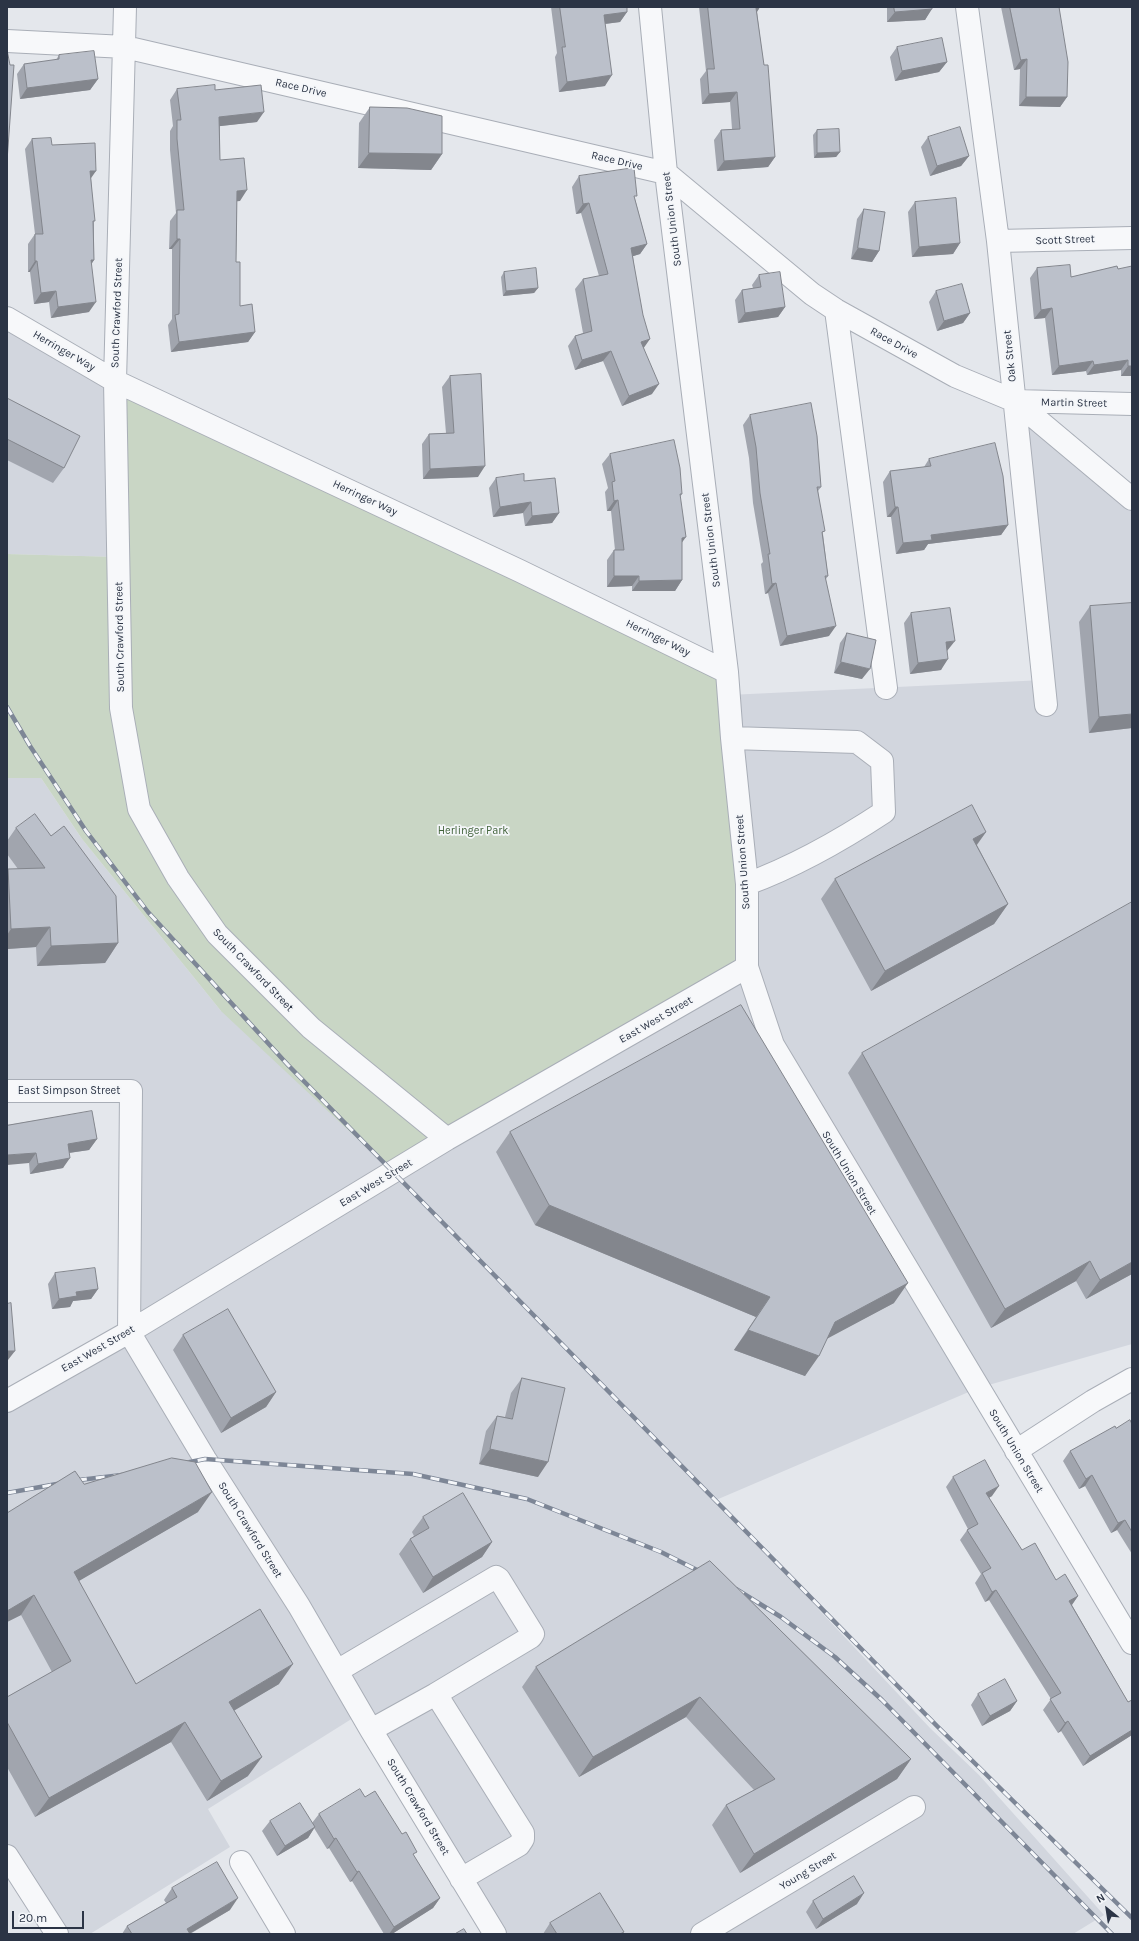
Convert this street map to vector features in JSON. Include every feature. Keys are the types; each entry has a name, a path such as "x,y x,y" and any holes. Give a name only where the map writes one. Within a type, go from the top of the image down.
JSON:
{"street":[{"name":"South Crawford Street","path":"125,7 115,381 121,708 139,809 178,878 217,934 311,1028 447,1139"},
{"name":"South Union Street","path":"650,7 666,173 727,672 732,738 747,884 747,967 773,1045 1132,1643"},
{"name":"Oak Street","path":"967,7 998,241 1046,705"},
{"name":"Race Drive","path":"7,40 125,47 666,173 812,294 836,310 954,376 1015,402 1132,499"},
{"name":"Scott Street","path":"998,241 1132,238"},
{"path":"836,310 886,688"},
{"name":"Herringer Way","path":"7,318 115,381 520,571 727,672"},
{"name":"Martin Street","path":"1015,402 1132,404"},
{"path":"732,738 857,742 882,761 884,812 848,836 822,850 783,870 747,884"},
{"name":"East West Street","path":"7,1401 129,1332 447,1139 747,967"},
{"name":"East Simpson Street","path":"7,1092 131,1091 129,1332"},
{"name":"South Crawford Street","path":"129,1332 205,1459 298,1606 371,1730 495,1934"},
{"path":"1016,1451 1093,1401 1132,1379"},
{"path":"336,1671 496,1577 516,1605 533,1634 531,1637 436,1694 371,1730"},
{"path":"436,1694 523,1833 523,1839 519,1846 461,1879"},
{"name":"Young Street","path":"713,1931 914,1807"},
{"path":"7,1856 57,1934"},
{"path":"242,1862 284,1934"}],"shaded area":[{"path":"7,318 115,381 118,557 7,554"},
{"path":"1015,401 1132,499 1132,1344 978,1388 716,1500 930,1728 979,1775 1104,1915 1073,1934 495,1934 361,1713 208,1809 230,1847 90,1934 57,1934 7,1856 7,1401 129,1332 131,1091 7,1091 7,778 41,778 82,839 221,1011 729,695 1044,680"}],"green space":[{"name":"Herlinger Park","path":"115,381 727,672 747,967 394,1173 221,1011 82,839 41,778 7,778 7,554 118,557"}],"building":[{"path":"560,7 627,7 627,12 604,15 612,75 567,82 562,47 565,47"},
{"path":"708,7 760,7 756,8 764,65 768,65 775,157 724,161 721,130 740,129 737,92 709,94 707,69 714,69"},
{"path":"894,7 932,7 932,9 895,12"},
{"path":"1010,7 1059,7 1068,62 1067,97 1026,97 1027,59 1021,60"},
{"path":"942,38 947,62 902,71 897,47"},
{"path":"7,50 10,65 14,65 7,161"},
{"path":"94,51 98,79 27,88 24,64 59,59 59,55"},
{"path":"215,85 215,90 261,85 264,112 219,117 220,160 244,158 247,190 237,191 236,262 240,262 240,306 252,304 255,332 179,342 175,315 179,314 180,239 177,239 177,210 184,210 177,139 177,120 181,120 177,89"},
{"path":"370,107 407,108 442,116 442,154 369,153"},
{"path":"960,127 969,156 937,166 928,137"},
{"path":"839,129 840,152 817,153 817,130"},
{"path":"51,138 52,145 95,143 96,171 90,171 95,221 93,221 94,260 91,260 96,302 58,307 56,291 41,293 37,261 35,261 35,234 43,234 32,139"},
{"path":"634,168 637,196 634,196 647,244 631,248 643,315 650,339 641,342 659,384 629,396 611,351 582,360 575,336 592,331 583,279 608,274 589,203 583,204 579,176"},
{"path":"956,198 960,243 919,247 915,202"},
{"path":"864,209 885,212 879,251 858,248"},
{"path":"1070,265 1071,277 1117,266 1118,269 1132,266 1132,366 1128,366 1128,360 1094,365 1093,361 1059,366 1052,308 1041,310 1037,268"},
{"path":"536,268 538,288 506,291 504,272"},
{"path":"780,272 785,307 745,313 742,290 761,287 759,275"},
{"path":"962,284 970,313 944,321 936,291"},
{"path":"481,374 485,466 430,469 429,434 454,433 450,376"},
{"path":"7,398 80,436 64,468 7,439"},
{"path":"811,403 817,436 821,487 817,487 825,531 822,532 828,576 825,576 836,626 787,636 776,583 772,584 768,554 770,554 760,493 756,447 750,415"},
{"path":"674,440 680,468 682,494 680,494 686,537 682,538 682,580 639,581 639,576 614,576 614,550 624,550 618,500 614,501 612,482 615,481 610,454"},
{"path":"995,443 1003,476 1008,525 931,535 932,540 903,543 898,507 895,507 890,471 931,466 929,459"},
{"path":"524,474 524,481 555,478 559,513 532,516 531,502 500,507 496,478"},
{"path":"1132,603 1132,714 1099,717 1090,606"},
{"path":"950,608 955,641 946,642 948,659 918,663 911,613"},
{"path":"847,633 876,640 870,669 841,662"},
{"path":"972,805 986,832 973,839 1008,904 885,971 835,879"},
{"path":"35,814 51,836 64,826 116,896 118,943 51,946 50,927 11,929 8,869 45,868 16,828"},
{"path":"1132,902 1132,1262 1100,1280 1090,1261 1005,1309 862,1053"},
{"path":"741,1005 908,1283 835,1322 819,1356 748,1330 770,1297 549,1205 510,1132"},
{"path":"92,1111 97,1139 68,1144 70,1158 38,1164 36,1153 7,1155 7,1125"},
{"path":"95,1268 98,1289 76,1292 77,1296 59,1299 55,1273"},
{"path":"11,1303 15,1351 7,1351 7,1304"},
{"path":"228,1309 276,1392 231,1418 183,1335"},
{"path":"522,1378 565,1388 548,1462 490,1449 497,1416 512,1419"},
{"path":"1130,1420 1132,1424 1132,1532 1125,1520 1118,1523 1092,1475 1086,1479 1070,1451 1115,1426 1116,1428"},
{"path":"172,1458 195,1462 212,1492 74,1572 136,1684 260,1609 293,1664 229,1702 262,1757 221,1781 185,1722 49,1798 7,1722 7,1697 71,1661 34,1595 7,1611 7,1513 75,1471 84,1484"},
{"path":"985,1460 999,1486 986,1493 1022,1550 1035,1543 1056,1580 1065,1574 1078,1596 1069,1601 1128,1702 1132,1700 1132,1730 1090,1756 1068,1721 1065,1723 1050,1699 1061,1693 996,1590 992,1592 982,1573 991,1568 967,1530 978,1524 953,1477"},
{"path":"463,1493 492,1542 433,1577 410,1539 429,1528 423,1517"},
{"path":"710,1561 911,1759 754,1854 726,1805 775,1779 700,1697 593,1757 536,1667"},
{"path":"1005,1679 1017,1701 990,1716 978,1694"},
{"path":"360,1789 365,1797 375,1791 402,1834 406,1832 417,1852 413,1854 440,1898 394,1927 359,1871 357,1872 319,1814"},
{"path":"300,1803 315,1827 285,1846 270,1821"},
{"path":"217,1862 238,1898 187,1929 190,1934 132,1934 127,1926 177,1897 172,1888"},
{"path":"854,1876 864,1893 823,1919 813,1901"},
{"path":"600,1893 624,1932 620,1934 557,1934 550,1923"},
{"path":"464,1929 467,1934 455,1934"}],"railway":[{"path":"7,707 30,746 86,831 148,912 288,1065 937,1726 1132,1918"},
{"path":"180,1464 205,1459 413,1474 527,1499 661,1552 705,1574"},
{"path":"7,1493 79,1480 122,1475"},
{"path":"736,1589 781,1617 835,1657 882,1700 1112,1934"}]}
